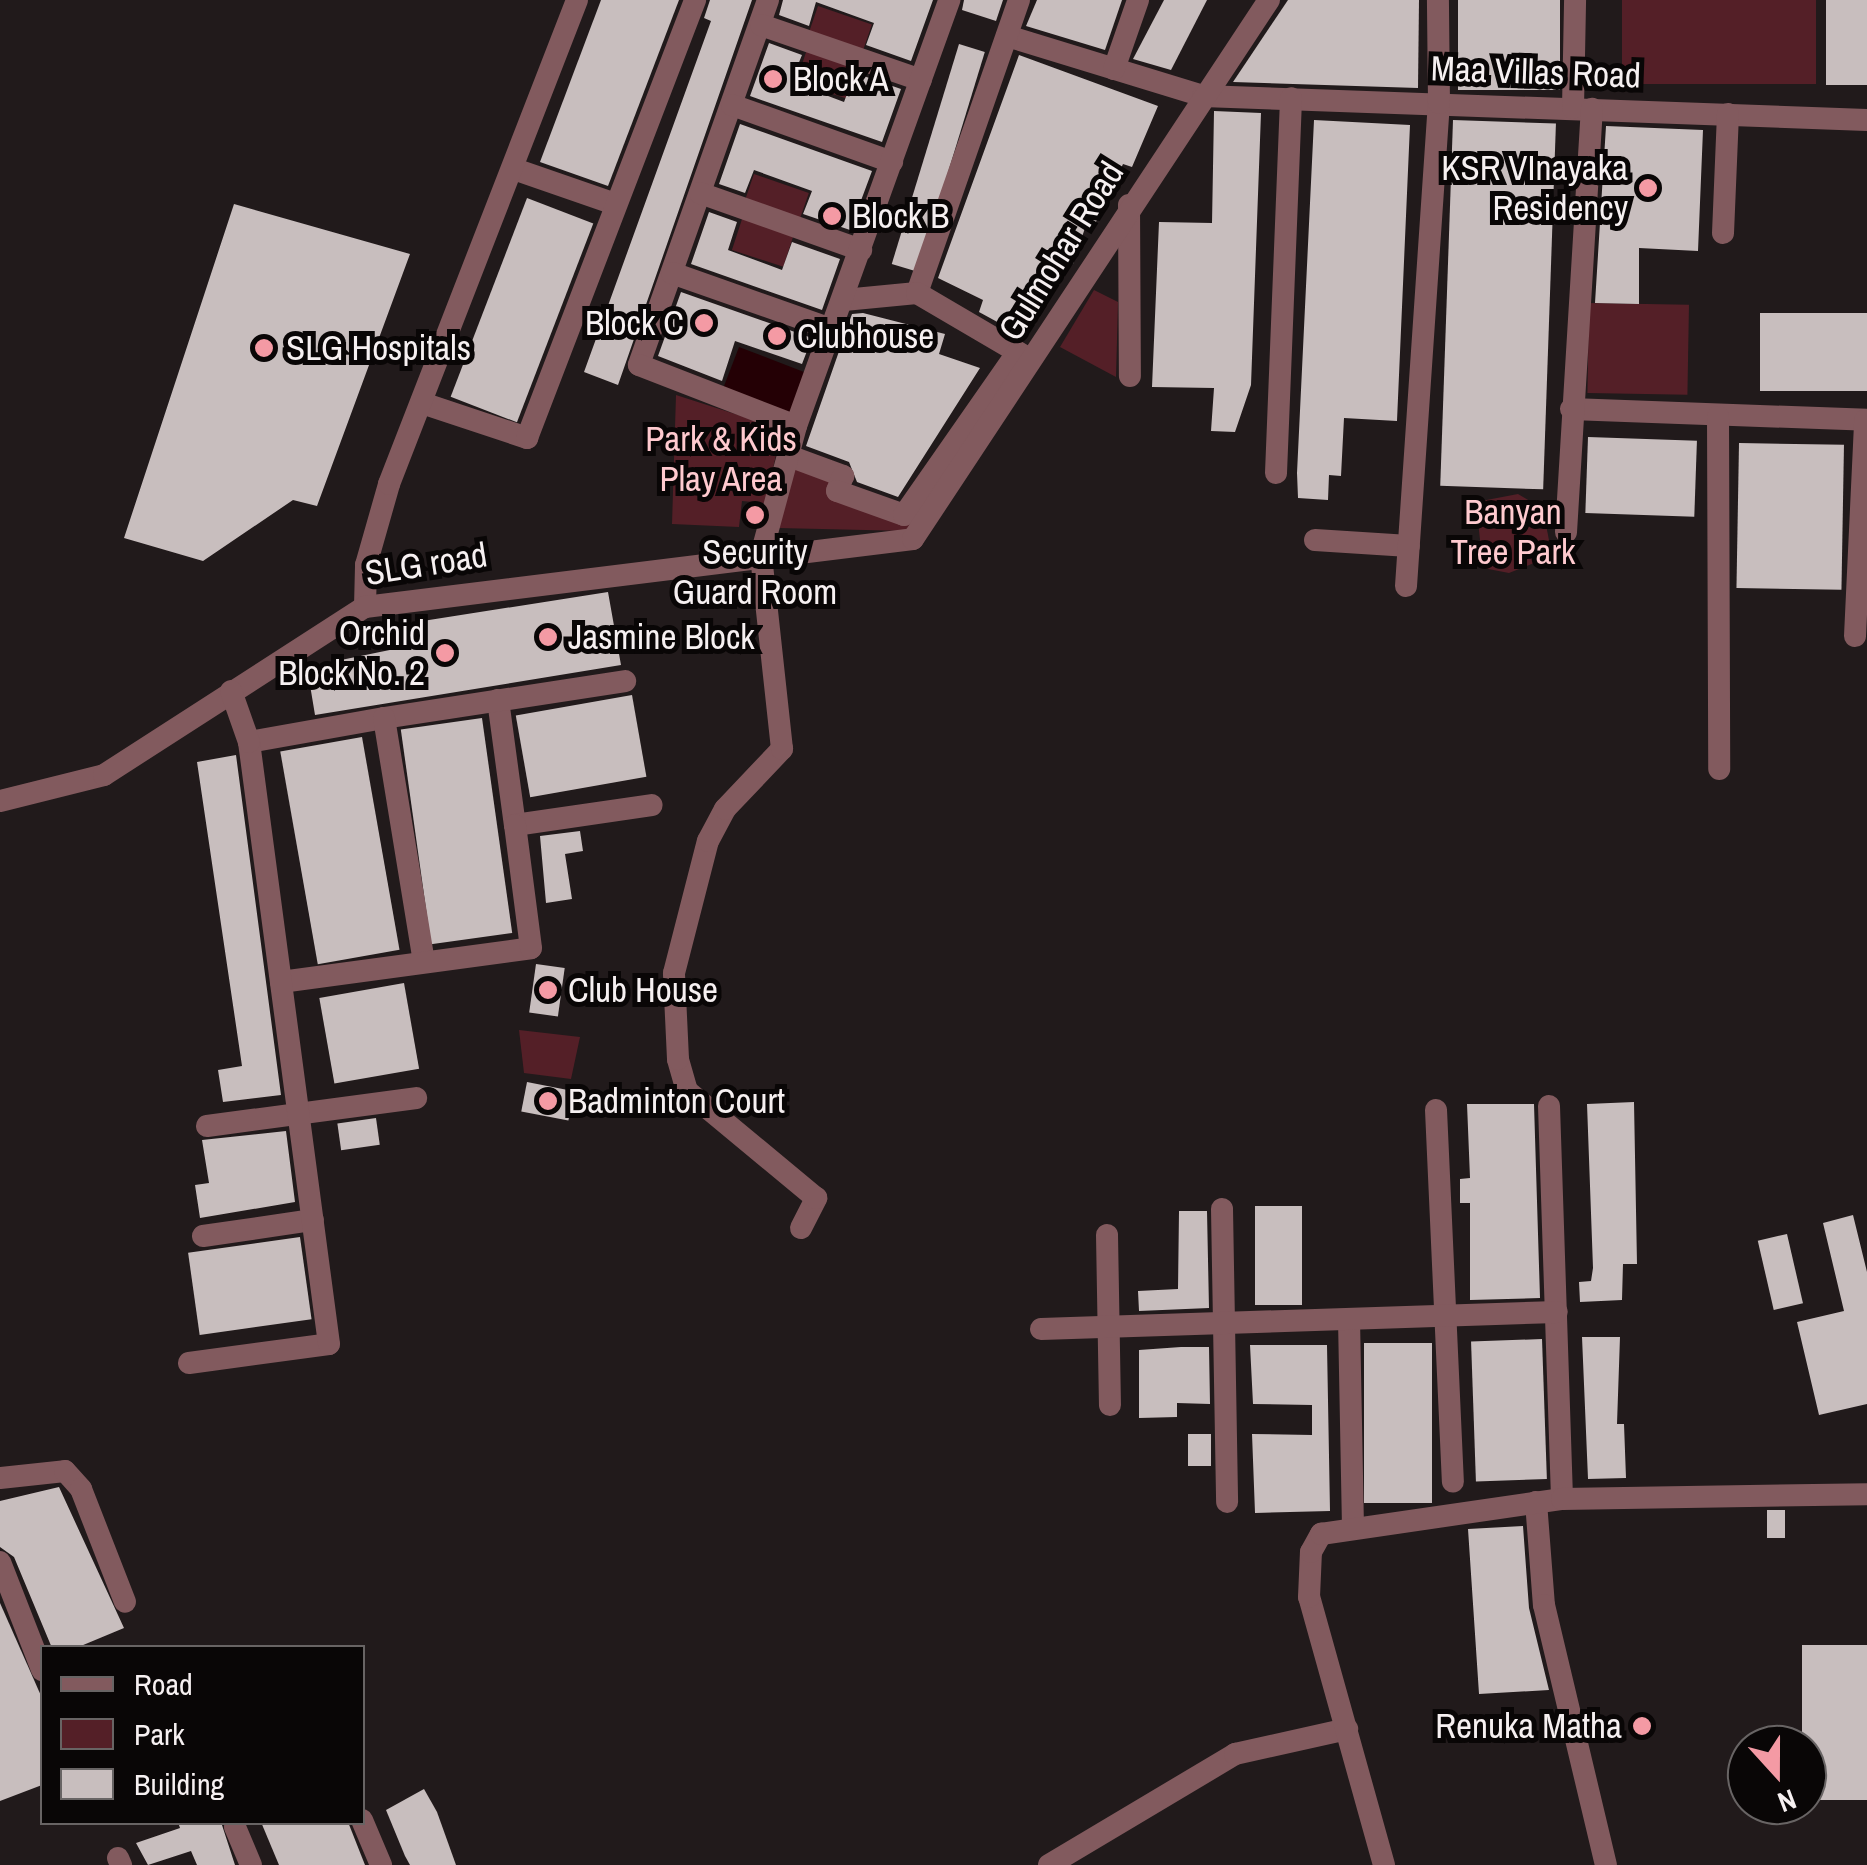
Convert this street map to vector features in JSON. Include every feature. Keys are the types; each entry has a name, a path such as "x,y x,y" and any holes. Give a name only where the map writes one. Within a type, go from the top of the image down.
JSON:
{"street":[{"path":"365,607 375,533 577,0"},
{"path":"422,403 527,438 695,0"},
{"path":"768,0 639,365 796,426"},
{"path":"801,1228 816,1198 687,1090 678,1059 674,973 692,912 691,884 724,809 782,749 761,555 796,426 834,330 950,0"},
{"path":"918,293 1019,0"},
{"path":"1114,69 1138,0"},
{"name":"Gulmohar Road","path":"913,539 1026,357 1269,0"},
{"path":"1406,586 1438,112 1438,0"},
{"path":"1566,532 1583,108 1575,0"},
{"path":"760,25 921,80"},
{"name":"Maa Villas Road","path":"1007,36 1203,96 1292,98 1438,112 1583,108 1867,120"},
{"path":"1276,473 1292,98"},
{"path":"732,105 892,162"},
{"path":"1723,234 1728,114"},
{"path":"514,169 615,204"},
{"path":"700,193 862,250"},
{"path":"1129,205 1130,376"},
{"path":"672,273 834,330"},
{"path":"789,456 840,474 836,491 904,516 1026,357 918,293 844,300"},
{"path":"1571,408 1866,420 1856,636"},
{"path":"1718,416 1719,769"},
{"name":"SLG road","path":"0,801 104,775 365,607 913,539"},
{"path":"1314,540 1409,546"},
{"path":"249,742 625,681"},
{"path":"188,1364 329,1344 249,742 231,691"},
{"path":"281,982 531,948 498,700"},
{"path":"384,718 424,962"},
{"path":"515,825 652,804"},
{"path":"207,1126 416,1098"},
{"path":"1549,1106 1562,1498"},
{"path":"1436,1110 1442,1316 1453,1482"},
{"path":"1222,1209 1227,1502"},
{"path":"203,1236 313,1220"},
{"path":"1107,1235 1110,1405"},
{"path":"1040,1329 1557,1312"},
{"path":"1349,1319 1353,1524"},
{"path":"0,1478 65,1471 81,1489 125,1602"},
{"path":"1384,1865 1310,1597 1315,1542 1328,1528 1562,1498 1867,1494"},
{"path":"1536,1502 1544,1605 1606,1865"},
{"path":"0,1562 40,1665"},
{"path":"1049,1865 1236,1754 1348,1729"},
{"path":"364,1825 381,1865"},
{"path":"235,1827 251,1865"}],"green space":[{"path":"1622,0 1816,0 1816,84 1622,84"},
{"path":"818,6 872,25 861,57 807,38"},
{"path":"808,46 857,62 846,98 796,82"},
{"path":"754,174 809,193 798,224 743,205"},
{"path":"744,213 795,230 783,267 732,250"},
{"path":"1094,290 1118,302 1116,377 1060,347"},
{"path":"1589,303 1689,305 1687,395 1587,393"},
{"name":"Park & Kids Play Area","path":"676,395 782,429 765,503 742,501 739,527 672,524"},
{"path":"796,461 911,521 908,531 778,528"},
{"name":"Banyan Tree Park","path":"1518,494 1543,509 1552,556 1509,573 1483,568 1476,502"},
{"path":"519,1030 580,1037 571,1079 524,1073"}],"shaded area":[{"path":"739,347 805,372 789,415 723,390"}],"building":[{"path":"601,0 679,0 608,186 540,162"},
{"path":"710,0 752,0 618,385 584,372 711,21 704,18"},
{"path":"783,0 933,0 911,61 866,45 874,23 816,2 809,26 779,15"},
{"path":"964,0 1003,0 996,21 962,10"},
{"path":"1037,0 1122,0 1105,50 1026,26"},
{"path":"1164,0 1207,0 1171,70 1133,59"},
{"path":"1288,0 1419,0 1418,88 1233,82"},
{"path":"1458,0 1560,0 1560,90 1458,90"},
{"path":"1826,0 1867,0 1867,85 1826,85"},
{"path":"769,43 802,55 791,82 844,102 855,73 901,89 882,142 750,96"},
{"path":"959,44 985,52 918,272 892,264"},
{"path":"1019,55 1158,106 1132,167 1123,164 1095,224 1087,222 1073,264 1057,259 1023,336 979,312 983,300 938,278"},
{"path":"1214,111 1261,113 1251,385 1235,432 1211,431 1214,388 1152,387 1159,222 1212,223"},
{"path":"1314,120 1410,125 1397,421 1344,418 1341,476 1329,475 1328,500 1298,498 1297,473"},
{"path":"1453,120 1556,124 1543,489 1440,486"},
{"path":"740,124 872,171 850,230 803,214 812,191 754,170 745,193 719,184"},
{"name":"KSR VInayaka Residency","path":"1606,126 1703,130 1698,251 1639,248 1639,304 1595,303"},
{"path":"527,198 593,223 517,422 451,397"},
{"path":"234,204 410,254 317,506 293,500 203,561 124,538"},
{"path":"709,212 737,222 728,250 782,270 792,242 840,259 822,310 691,264"},
{"name":"Block C","path":"681,292 812,338 802,364 735,341 722,381 658,356"},
{"path":"863,313 945,334 939,354 980,368 898,497 857,482 849,462 806,446 852,314"},
{"path":"1760,313 1867,313 1867,391 1760,391"},
{"path":"1588,437 1697,441 1694,517 1585,513"},
{"path":"1739,443 1844,445 1841,590 1736,588"},
{"path":"608,592 621,665 315,715 307,667 414,645 410,623"},
{"path":"632,695 646,777 530,797 516,715"},
{"path":"482,718 512,933 431,944 401,729"},
{"path":"362,737 400,950 318,964 280,751"},
{"path":"236,755 281,1095 223,1102 218,1070 242,1066 197,762"},
{"path":"580,831 583,851 565,854 572,899 546,903 540,836"},
{"name":"Club House","path":"536,964 565,968 558,1017 529,1013"},
{"path":"404,983 419,1069 334,1084 319,998"},
{"name":"Badminton Court","path":"527,1082 574,1091 568,1121 521,1111"},
{"path":"1634,1102 1637,1264 1623,1264 1622,1300 1580,1302 1579,1282 1591,1281 1593,1268 1587,1104"},
{"path":"1467,1104 1534,1104 1540,1298 1470,1300 1470,1203 1460,1203 1460,1179 1470,1178"},
{"path":"376,1118 380,1145 341,1150 337,1123"},
{"path":"286,1131 295,1202 200,1218 195,1185 209,1183 202,1140"},
{"path":"1255,1206 1302,1206 1302,1305 1255,1305"},
{"path":"1179,1211 1207,1211 1209,1308 1139,1311 1138,1291 1178,1289"},
{"path":"1853,1215 1867,1272 1867,1404 1819,1415 1797,1322 1844,1311 1823,1223"},
{"path":"1787,1234 1803,1303 1774,1310 1758,1241"},
{"path":"300,1237 312,1319 200,1335 188,1253"},
{"path":"1582,1337 1620,1337 1617,1424 1624,1424 1626,1478 1588,1479"},
{"path":"1542,1339 1547,1479 1476,1481 1471,1341"},
{"path":"1364,1343 1432,1343 1432,1503 1364,1503"},
{"path":"1250,1345 1327,1345 1330,1511 1255,1513 1252,1434 1312,1435 1312,1405 1253,1404"},
{"path":"1209,1347 1210,1404 1177,1403 1177,1417 1139,1418 1139,1350"},
{"path":"1188,1434 1211,1434 1211,1466 1188,1466"},
{"path":"59,1487 124,1628 83,1645 51,1645 14,1557 0,1547 0,1501"},
{"path":"1767,1510 1785,1510 1785,1538 1767,1538"},
{"path":"1523,1526 1529,1608 1549,1690 1479,1694 1468,1529"},
{"path":"0,1603 40,1693 40,1786 0,1801"},
{"path":"1802,1645 1867,1645 1867,1800 1827,1800 1827,1725 1802,1725"},
{"path":"424,1789 437,1812 456,1865 410,1865 405,1856 386,1810"},
{"path":"179,1825 222,1825 235,1865 197,1865 191,1851 148,1865 136,1843 180,1828"},
{"path":"262,1825 349,1825 365,1865 279,1865"}],"place":[{"name":"Block A","path":"773,79"},
{"name":"KSR VInayaka Residency","path":"1648,188"},
{"name":"Block B","path":"832,216"},
{"name":"Block C","path":"704,323"},
{"name":"Clubhouse","path":"777,336"},
{"name":"SLG Hospitals","path":"264,348"},
{"name":"Security Guard Room","path":"755,515"},
{"name":"Jasmine Block","path":"548,637"},
{"name":"Orchid Block No. 2","path":"445,653"},
{"name":"Club House","path":"548,990"},
{"name":"Badminton Court","path":"548,1101"},
{"name":"Renuka Matha","path":"1642,1726"}]}
